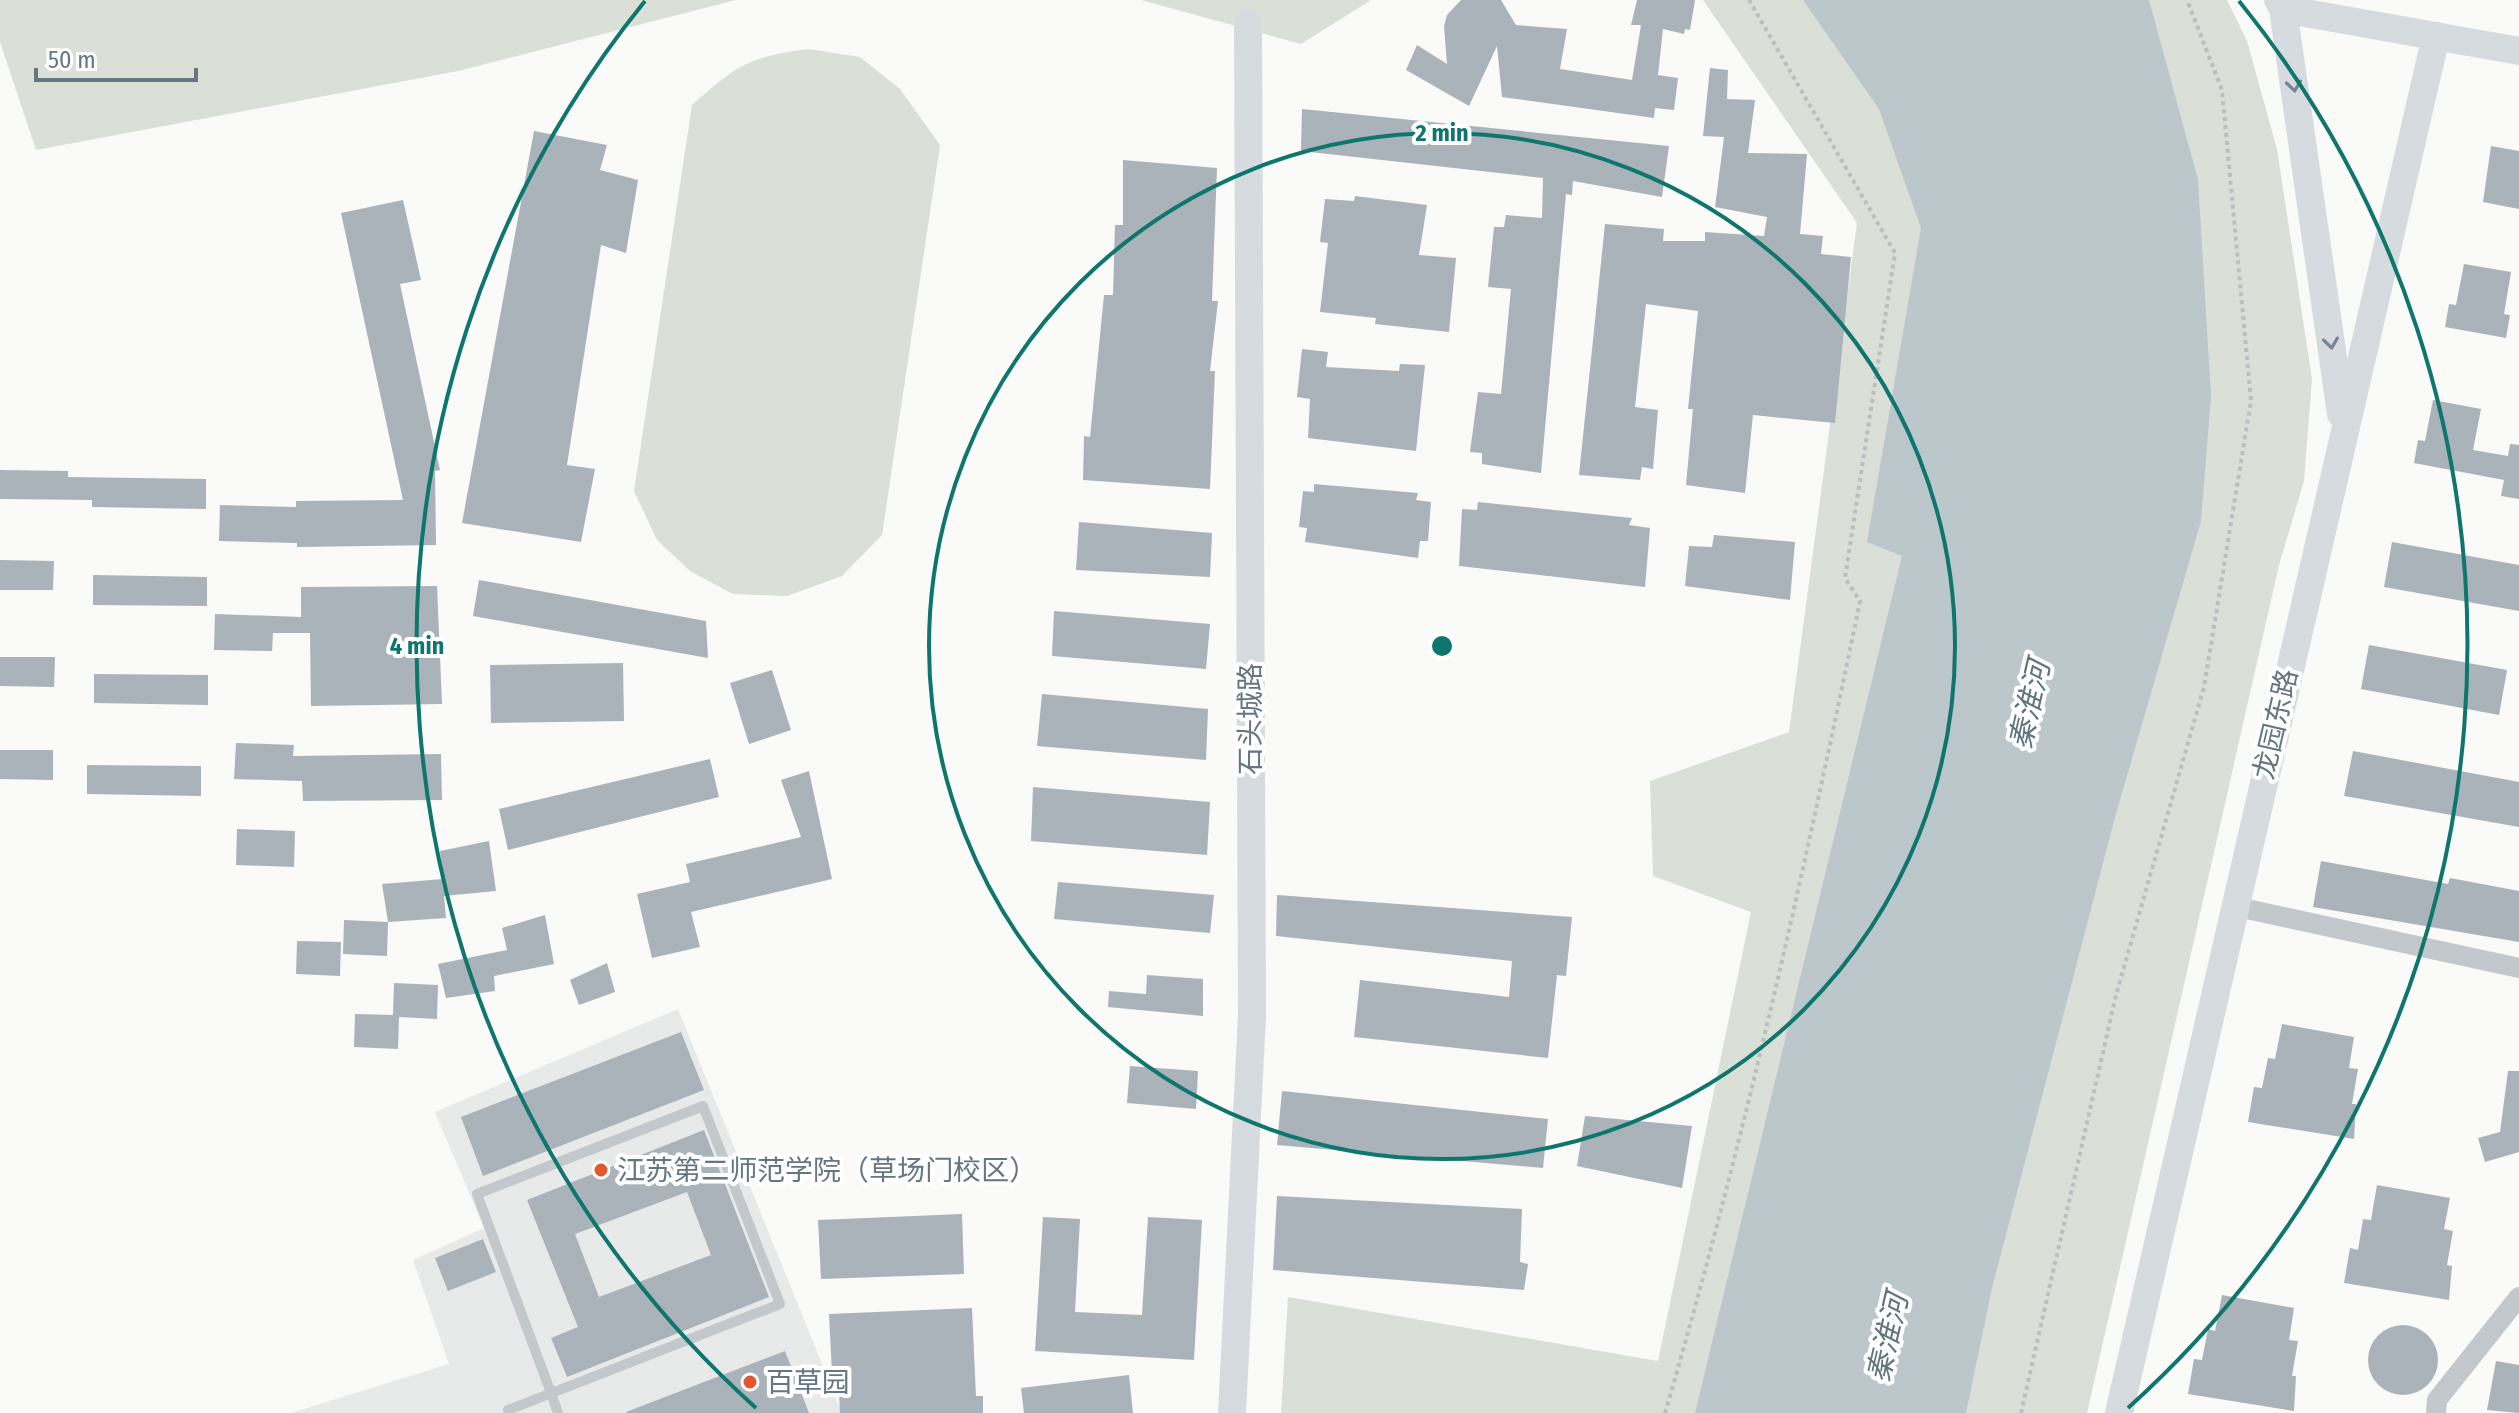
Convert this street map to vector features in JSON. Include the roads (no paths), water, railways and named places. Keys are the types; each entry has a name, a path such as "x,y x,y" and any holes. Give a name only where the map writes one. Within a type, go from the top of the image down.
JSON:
{"street":[{"path":"2344,430 2280,4 2519,51"},
{"name":"石头城路","path":"1232,1413 1252,1016 1248,25"},
{"name":"龙园东路","path":"2119,1413 2233,906 2436,36"},
{"path":"2233,906 2519,968"},
{"path":"2436,1413 2437,1400 2519,1297"}],"lane":[{"path":"510,1413 508,1410 551,1393 780,1304 703,1106 477,1194 551,1393 558,1413"}],"water":[{"name":"秦淮河","path":"1803,0 2149,0 2198,180 2211,396 2201,521 2115,817 1992,1288 1966,1413 1695,1413 1902,556 1867,542 1921,228 1879,109"}],"place":[{"name":"江苏第二师范学院（草场门校区）","path":"601,1170"},
{"name":"百草园","path":"750,1382"}]}
